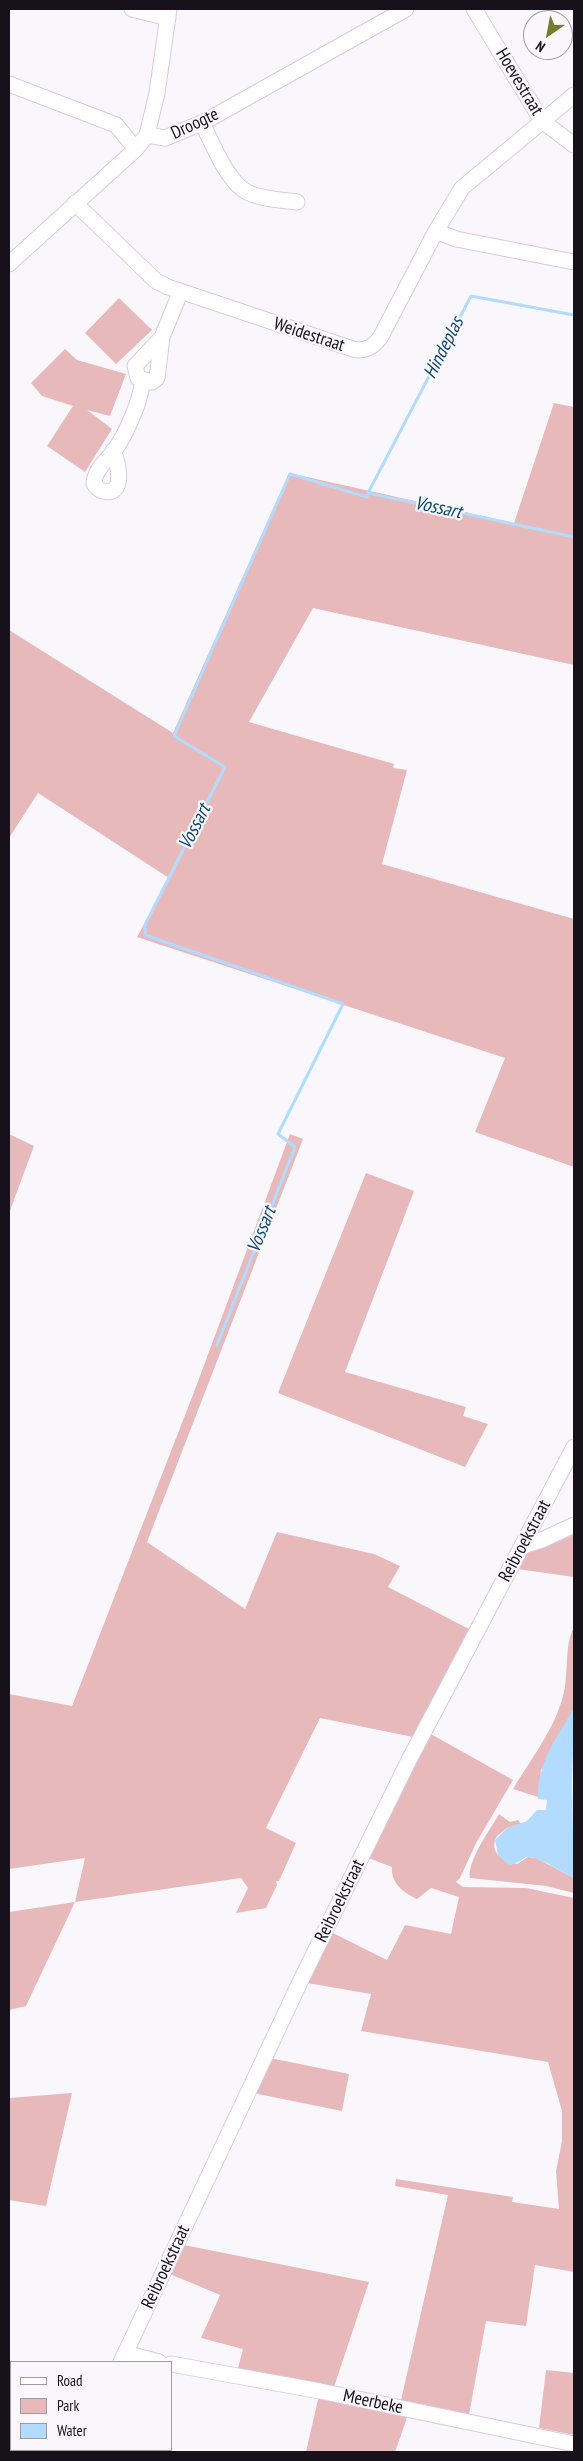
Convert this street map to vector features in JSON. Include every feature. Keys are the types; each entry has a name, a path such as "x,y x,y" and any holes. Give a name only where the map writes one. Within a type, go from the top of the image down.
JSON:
{"street":[{"path":"132,9 169,13 157,93 147,135"},
{"name":"Droogte","path":"9,264 136,149 147,135 164,138 202,123 406,9"},
{"name":"Hoevestraat","path":"474,9 542,121 574,145"},
{"path":"9,84 116,125 136,149"},
{"name":"Weidestraat","path":"75,203 156,281 180,293 356,350 365,350 373,346 380,338 436,231 462,188 574,95"},
{"path":"202,123 232,178 239,186 248,192 297,202"},
{"path":"436,231 456,239 574,262"},
{"path":"162,337 135,366 138,378 142,381 152,382 157,378 162,337 180,293"},
{"path":"113,451 129,424 126,421 125,414 133,390 142,381"},
{"name":"Reibroekstraat","path":"123,2357 301,1980 409,1760 574,1447"},
{"path":"522,1546 542,1540 574,1525"},
{"path":"123,2357 152,2361"},
{"name":"Meerbeke","path":"172,2364 320,2391 574,2444"}],"green space":[{"path":"119,298 152,330 116,364 85,333"},
{"path":"65,349 77,360 126,374 110,416 87,410 112,429 85,472 47,446 73,406 42,396 31,383"},
{"path":"554,403 574,407 574,665 313,608 249,722 394,764 393,768 407,770 382,864 574,919 574,1167 475,1132 505,1058 137,937 169,878 38,793 9,838 9,630 173,733 289,473 514,523"},
{"path":"9,1134 34,1146 9,1213"},
{"path":"290,1134 303,1139 147,1542 245,1609 277,1532 374,1554 400,1566 388,1587 469,1629 413,1737 320,1718 266,1828 296,1843 279,1881 276,1881 277,1885 266,1908 236,1913 248,1888 241,1878 75,1902 85,1858 9,1869 9,1694 72,1706 194,1392"},
{"path":"366,1173 414,1191 345,1372 466,1407 463,1416 488,1424 465,1467 278,1393"},
{"path":"574,1528 574,1577 517,1569 526,1551"},
{"path":"574,1628 574,1709 541,1770 538,1797 513,1789 541,1744 559,1709 565,1688 569,1642"},
{"path":"429,1733 513,1780 476,1843 460,1878 456,1882 463,1887 526,1888 574,1898 574,2272 535,2265 526,2326 486,2321 469,2415 401,2400 448,2195 395,2186 396,2179 513,2197 512,2202 559,2209 556,2171 562,2141 562,2111 548,2062 361,2031 371,1994 307,1983 331,1932 387,1960 405,1925 451,1934 459,1897 431,1888 417,1899 399,1887 392,1873 392,1867 366,1857"},
{"path":"499,1814 510,1822 518,1820 522,1825 507,1828 497,1836 494,1847 498,1855 507,1861 517,1864 528,1857 536,1858 574,1878 574,1893 546,1886 470,1878 475,1854"},
{"path":"75,1902 26,2006 9,2010 9,1912"},
{"path":"270,2058 349,2074 342,2111 253,2093"},
{"path":"72,2093 46,2206 9,2200 9,2098"},
{"path":"184,2245 369,2282 334,2387 238,2368 243,2349 201,2338 220,2295 170,2274"},
{"path":"546,2370 574,2373 574,2435 539,2428"},
{"path":"319,2395 408,2415 395,2452 306,2452"}],"water":[{"path":"574,1709 572,1783 574,1878 531,1857 509,1865 498,1855 495,1840 507,1828 527,1821 537,1810 546,1810 547,1800 538,1799 540,1775 549,1751"}],"waterway":[{"name":"Hindeplas","path":"368,493 471,296 574,315"},
{"name":"Vossart","path":"217,1345 295,1147 278,1134 343,1004 145,935 145,925 225,767 174,736 290,474 367,497 368,493 574,537"}]}
